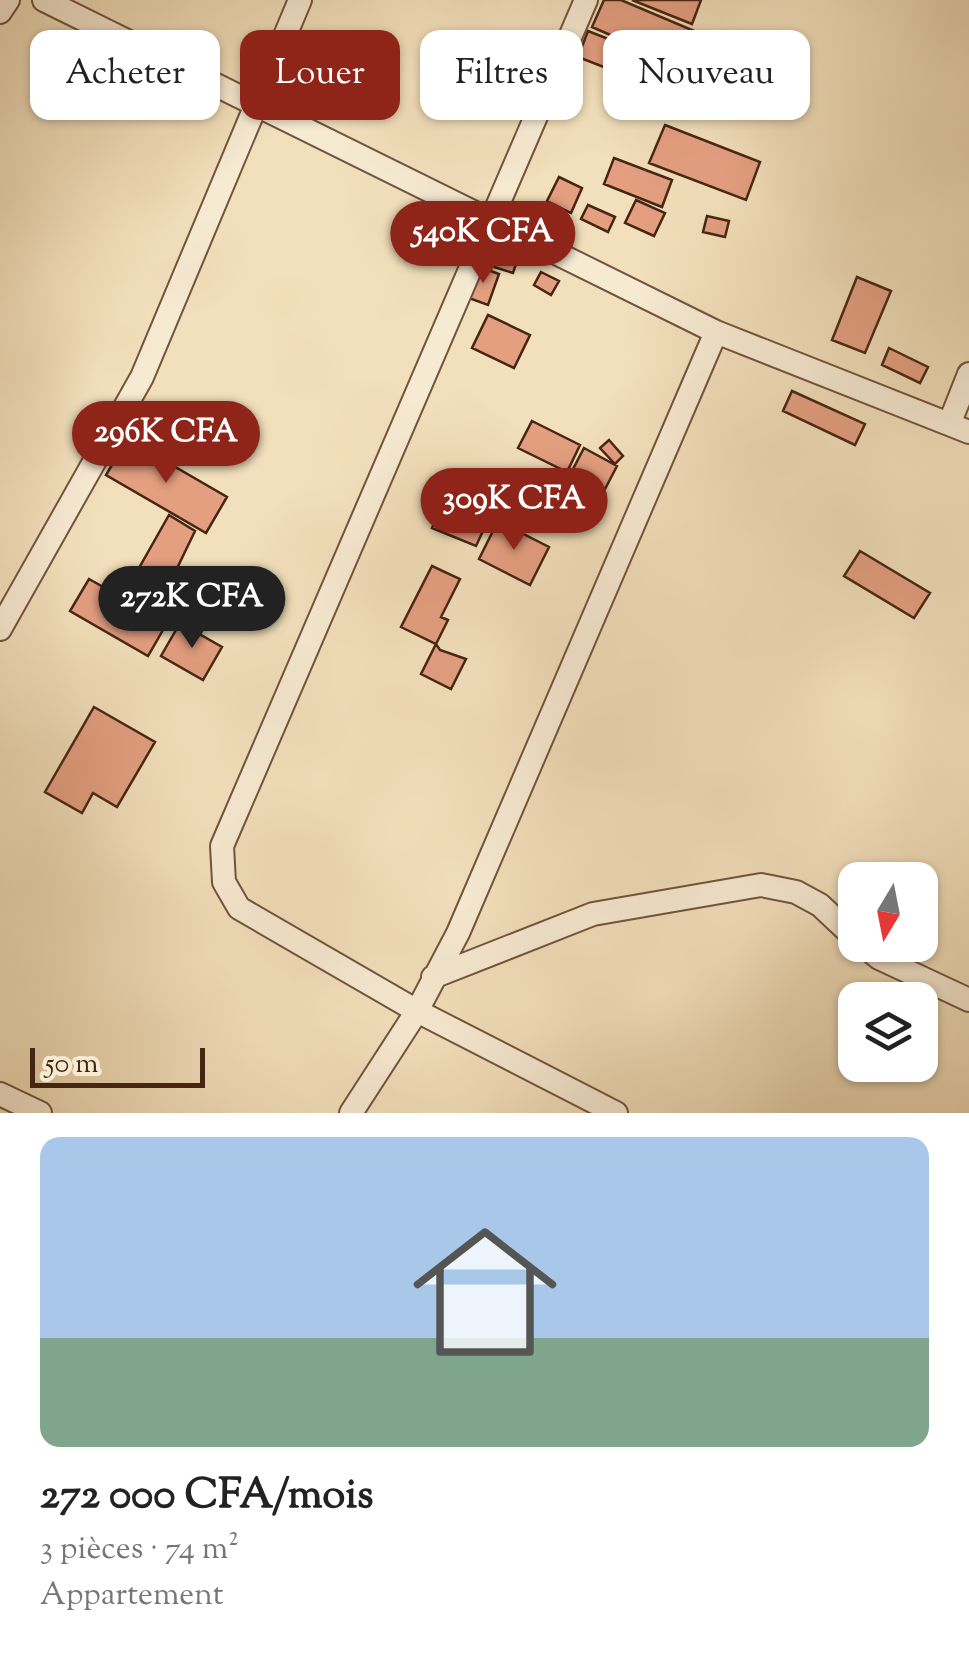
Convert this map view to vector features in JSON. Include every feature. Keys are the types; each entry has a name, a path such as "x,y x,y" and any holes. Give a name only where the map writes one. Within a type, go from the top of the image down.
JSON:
{"street":[{"path":"0,12 8,0"},
{"path":"44,0 240,97"},
{"path":"287,30 300,0"},
{"path":"586,0 222,846 224,882 239,908 417,1011 616,1113"},
{"path":"0,629 142,378 250,120"},
{"path":"286,120 716,332 960,427 969,374"},
{"path":"350,1113 417,1011 458,933 716,332"},
{"path":"433,978 594,914 762,885 796,892 820,905 838,922"},
{"path":"887,962 969,1000"},
{"path":"4,1100 40,1113"}],"building":[{"path":"604,0 621,0 692,30 603,32 592,27"},
{"path":"632,0 701,0 692,24"},
{"path":"588,31 603,37 603,67 583,59"},
{"path":"665,125 760,162 746,200 649,163"},
{"path":"614,158 672,180 662,207 604,184"},
{"path":"559,177 582,188 571,213 547,201"},
{"path":"636,200 665,213 654,236 625,223"},
{"path":"588,205 615,217 608,232 581,219"},
{"path":"707,216 729,221 725,237 703,232"},
{"path":"499,252 518,258 513,273 494,267"},
{"path":"477,266 499,274 488,305 466,297"},
{"path":"541,272 559,281 551,295 534,285"},
{"path":"857,277 891,291 865,353 832,340"},
{"path":"488,315 530,335 514,368 472,348"},
{"path":"889,348 928,367 920,383 882,365"},
{"path":"792,391 865,424 855,445 783,411"},
{"path":"532,421 580,445 567,472 518,448"},
{"path":"127,439 227,497 206,533 106,475"},
{"path":"609,440 623,456 615,464 600,448"},
{"path":"584,448 617,466 605,489 572,471"},
{"path":"444,499 489,518 476,546 432,528"},
{"path":"169,515 195,531 169,585 139,568"},
{"path":"498,521 549,547 530,585 479,559"},
{"path":"860,551 930,593 914,618 844,576"},
{"path":"432,566 460,579 441,617 448,620 436,644 401,627"},
{"path":"89,579 167,623 148,656 70,611"},
{"path":"180,623 222,647 203,680 161,656"},
{"path":"436,644 440,650 466,659 451,689 421,674"},
{"path":"94,707 155,742 117,807 93,793 82,813 45,792"}]}
